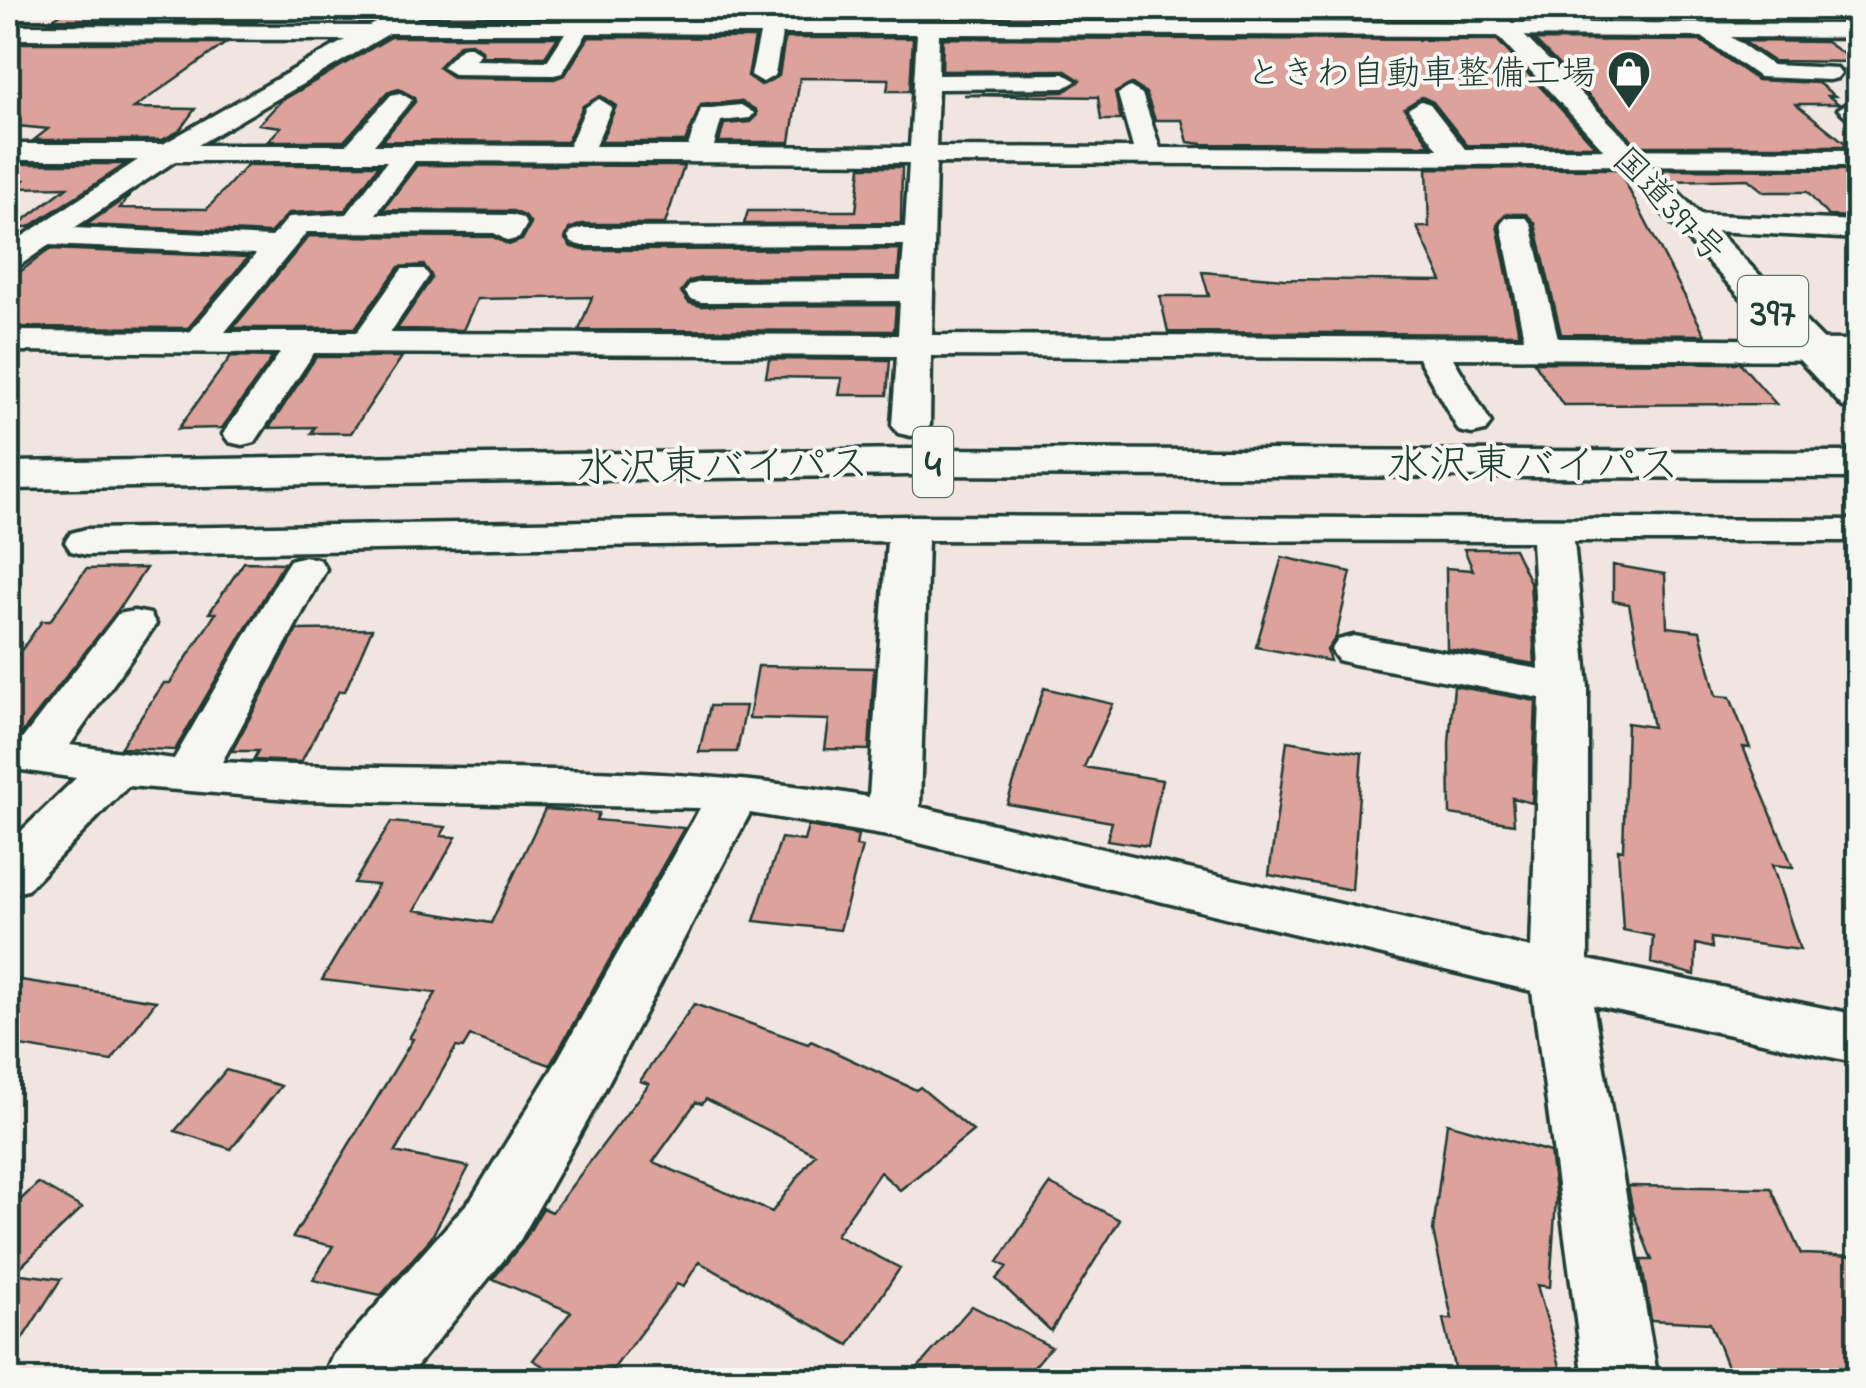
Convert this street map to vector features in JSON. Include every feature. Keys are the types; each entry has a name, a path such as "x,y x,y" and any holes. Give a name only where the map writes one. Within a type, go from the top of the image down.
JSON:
{"highway":[{"name":"国道397号","path":"1484,8 1858,398"},
{"name":"水沢東バイパス","path":"8,476 910,462 1858,465"}],"street":[{"path":"8,259 30,239 274,88 416,8"},
{"path":"1302,8 1315,29"},
{"path":"1749,8 1782,30"},
{"path":"1852,8 1858,12"},
{"path":"8,32 580,27 743,17 772,27 928,18 1049,36 1079,18 1160,28 1858,31"},
{"path":"911,425 928,18"},
{"path":"469,53 454,66 554,68 580,27"},
{"path":"763,75 772,27"},
{"path":"1262,28 1276,55"},
{"path":"1706,30 1767,72 1829,73"},
{"path":"926,82 1064,81"},
{"path":"1130,94 1149,155"},
{"path":"354,152 400,100"},
{"path":"579,153 599,108"},
{"path":"1421,109 1458,156"},
{"path":"699,153 710,114 741,114"},
{"path":"1073,122 1074,155"},
{"path":"8,152 1858,158"},
{"path":"355,223 408,152"},
{"path":"1688,222 1858,230"},
{"path":"200,341 299,223 512,224 508,232"},
{"path":"1516,224 1543,347"},
{"path":"584,237 919,236"},
{"path":"30,239 280,246"},
{"path":"367,342 412,276"},
{"path":"700,292 916,291"},
{"path":"8,340 1858,350"},
{"path":"242,434 304,342"},
{"path":"1429,347 1472,423"},
{"path":"894,818 908,528"},
{"path":"86,542 908,528 1847,530"},
{"path":"1552,531 1564,688 1558,976 1621,1380"},
{"path":"189,776 306,569"},
{"path":"22,754 134,624"},
{"path":"1354,650 1564,688"},
{"path":"22,754 116,769 300,783 677,789 894,818 1558,976 1858,1039"},
{"path":"8,876 116,769"},
{"path":"359,1380 496,1219 576,1084 734,794"}],"building":[{"path":"70,8 276,8 256,22 50,21"},
{"path":"425,8 915,8 915,17 424,16"},
{"path":"943,8 1468,8 1477,19 943,17"},
{"path":"1502,8 1775,8 1794,20 1513,19"},
{"path":"391,37 558,37 545,57 482,56 482,50 471,43 460,44 438,67 454,78 554,79 565,75 589,37 755,38 748,76 761,85 779,76 785,38 913,38 910,91 887,91 889,79 800,78 790,142 719,142 724,124 750,122 757,115 756,110 741,101 701,105 685,142 601,142 616,106 601,96 583,106 567,142 382,141 415,102 414,97 399,89 388,92 344,141 268,141 281,127 259,124 281,101"},
{"path":"943,38 1497,40 1595,146 1467,145 1433,102 1422,97 1404,108 1430,145 1188,142 1182,120 1155,120 1146,93 1132,84 1115,93 1121,120 1101,120 1098,97 964,95 1064,92 1080,80 1064,70 942,71"},
{"path":"1534,40 1701,41 1757,80 1818,83 1839,104 1796,104 1849,146 1638,146"},
{"path":"1743,41 1826,42 1855,62 1773,61"},
{"path":"20,43 226,43 134,108 195,109 179,131 162,140 34,140 48,129 8,125 8,52"},
{"path":"8,164 126,164 29,227 15,227 67,187 15,188 24,180 8,180"},
{"path":"247,165 379,165 345,210 289,213 270,233 86,225 130,195 120,208 207,209"},
{"path":"417,165 684,166 665,224 582,224 569,229 565,239 571,247 583,250 900,249 898,277 701,278 689,281 681,292 689,303 701,306 896,305 894,331 579,330 592,297 477,299 463,330 397,329 432,278 424,265 399,267 355,328 233,328 309,236 493,237 509,245 522,240 531,224 513,211 383,210"},
{"path":"861,167 902,167 901,223 744,224 748,211 856,211"},
{"path":"1427,168 1617,169 1628,182 1705,335 1561,334 1535,223 1526,214 1506,214 1497,225 1519,334 1168,332 1160,296 1209,296 1202,272 1284,279 1442,281 1417,227 1429,227"},
{"path":"1661,169 1858,170 1858,217 1828,216 1807,192 1764,192 1748,179 1672,181"},
{"path":"50,249 248,257 188,328 8,327 8,281"},
{"path":"231,356 273,357 222,428 178,429"},
{"path":"316,357 402,357 351,433 311,433 315,427 269,428"},
{"path":"769,359 890,360 887,395 839,395 842,378 766,377"},
{"path":"1534,362 1740,363 1776,404 1563,405"},
{"path":"1464,549 1514,549 1530,582 1535,664 1447,649 1446,568 1473,570"},
{"path":"1282,557 1351,572 1336,637 1327,650 1330,661 1256,647"},
{"path":"244,562 284,563 175,750 120,748 164,683 170,683 216,613 209,613"},
{"path":"1613,565 1665,574 1667,627 1700,631 1716,696 1730,697 1750,748 1743,747 1793,867 1772,865 1800,950 1711,938 1712,948 1696,944 1695,975 1651,963 1653,936 1623,930 1618,849 1623,850 1627,723 1653,727 1629,604 1613,601"},
{"path":"146,568 21,734 8,733 8,669 42,621 50,621 86,569"},
{"path":"372,629 345,691 339,691 301,762 253,760 258,751 232,751 297,630"},
{"path":"758,666 874,668 869,750 825,749 829,720 749,718"},
{"path":"1454,686 1536,701 1532,803 1512,798 1514,824 1450,814 1449,743"},
{"path":"1044,688 1113,704 1084,767 1162,780 1148,846 1107,840 1112,822 1007,804"},
{"path":"710,706 746,706 737,752 699,752"},
{"path":"1287,741 1362,753 1352,890 1269,875"},
{"path":"545,809 599,813 596,820 684,828 550,1065 470,1036 463,1048 456,1047 395,1152 469,1167 431,1238 381,1295 313,1280 333,1246 293,1237 413,1039 409,1038 436,993 322,980 378,885 354,883 391,822 446,827 441,836 456,837 415,910 491,923"},
{"path":"808,826 858,835 856,846 862,847 840,930 754,921 781,838 804,841"},
{"path":"8,978 156,1001 111,1061 8,1044"},
{"path":"694,1004 808,1044 811,1041 916,1090 920,1087 973,1131 900,1190 880,1172 836,1235 900,1268 849,1345 699,1262 683,1287 677,1284 605,1380 567,1380 533,1360 571,1312 493,1279 523,1242 543,1208 552,1212 649,1084 640,1081","holes":["706,1099 815,1154 772,1212 653,1162 696,1102 702,1104"]},
{"path":"226,1070 281,1086 231,1149 175,1131"},
{"path":"1447,1123 1550,1152 1556,1198 1550,1287 1537,1285 1564,1380 1457,1380 1443,1319 1452,1319 1433,1231"},
{"path":"38,1183 82,1208 14,1273 61,1279 8,1361 8,1212"},
{"path":"1050,1184 1120,1220 1051,1331 996,1279 1007,1267 998,1262"},
{"path":"1628,1186 1771,1188 1801,1254 1858,1256 1858,1375 1730,1374 1710,1323 1651,1320 1641,1260 1652,1260 1633,1212"},
{"path":"972,1306 1051,1347 1023,1380 907,1380"}],"place":[{"name":"ときわ自動車整備工場","path":"1629,110"}]}
